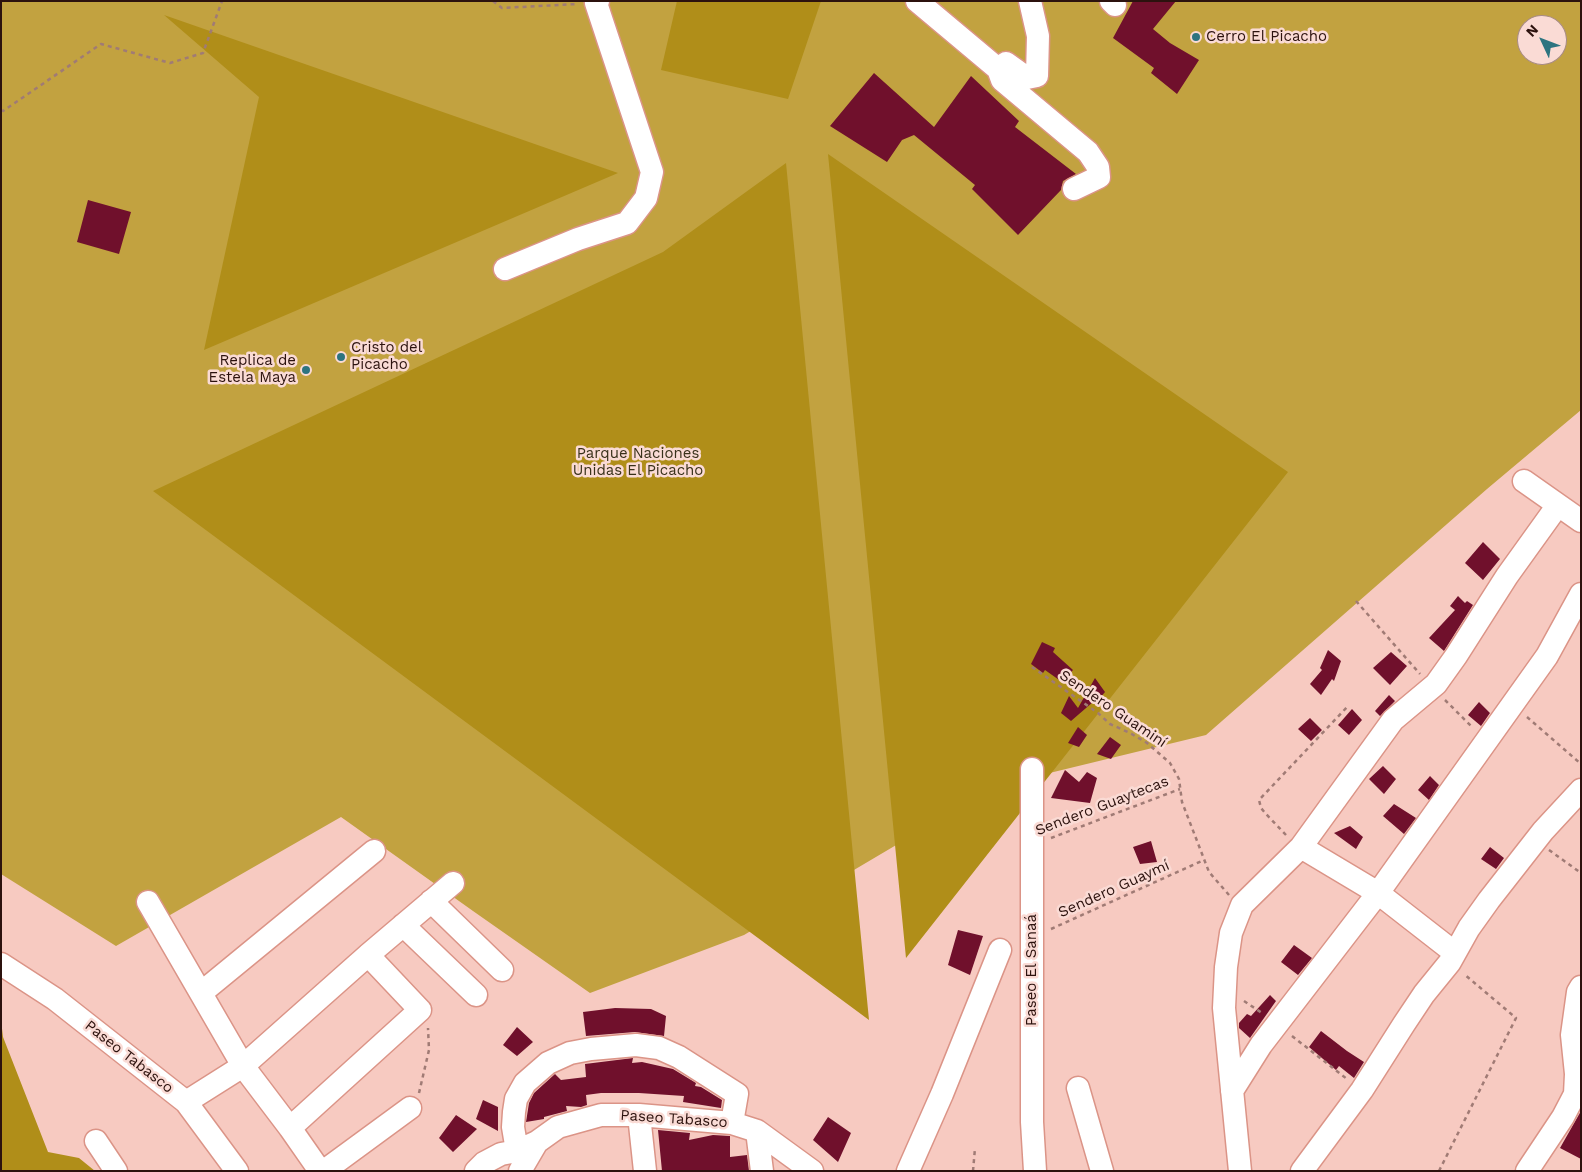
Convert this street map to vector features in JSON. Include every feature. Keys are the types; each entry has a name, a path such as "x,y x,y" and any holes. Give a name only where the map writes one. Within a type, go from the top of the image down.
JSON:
{"street":[{"path":"917,1 998,69 1002,80 1088,152 1098,167 1099,177 1074,189"},
{"path":"998,69 1006,63 1026,78 1037,76 1038,36 1030,1"},
{"path":"505,269 578,239 627,223 646,198 652,172 597,2"},
{"path":"1524,481 1581,521"},
{"path":"1240,1171 1224,1008 1226,967 1231,933 1242,905 1301,847 1393,720 1436,684 1507,576 1558,505"},
{"path":"1232,1091 1261,1045 1378,893 1547,656 1581,594"},
{"name":"Paseo El Sanaá","path":"1032,769 1032,1122 1035,1171"},
{"path":"1302,1171 1362,1090 1424,994 1452,957 1474,921 1536,840 1581,790"},
{"path":"1301,847 1378,893 1452,957"},
{"path":"201,993 374,851"},
{"path":"186,1102 243,1066 453,882"},
{"path":"431,901 502,970"},
{"path":"148,902 243,1066 322,1171 410,1108"},
{"path":"403,925 476,995"},
{"path":"908,1171 942,1094 1000,950"},
{"path":"290,1128 420,1010 368,955"},
{"name":"Paseo Tabasco","path":"1,964 55,1000 186,1102 237,1171"},
{"path":"1527,1171 1563,1117 1575,1094 1576,1074 1572,1035 1578,992 1581,987"},
{"path":"525,1155 513,1127 516,1099 525,1083 548,1063 570,1053 591,1048 636,1045 659,1048 679,1057 737,1094 732,1123"},
{"path":"1078,1088 1102,1171"},
{"name":"Paseo Tabasco","path":"476,1171 484,1163 501,1154 525,1155 558,1128 601,1115 639,1115 732,1123 757,1131 812,1171"},
{"path":"639,1115 645,1171"},
{"path":"757,1131 762,1171"},
{"path":"96,1142 116,1171"}],"path":[{"path":"1,110 3,111 101,44 170,62 203,53 222,1"},
{"path":"493,1 502,8 597,2"},
{"name":"Sendero Guaminí","path":"1032,667 1098,713 1110,724 1130,733 1170,763 1179,779 1182,802 1209,872 1225,892 1242,905"},
{"path":"1512,704 1581,764"},
{"path":"1301,847 1266,814 1261,808 1259,800 1349,705"},
{"name":"Sendero Guaytecas","path":"1032,845 1180,789"},
{"path":"1536,840 1581,873"},
{"name":"Sendero Guaymí","path":"1032,938 1204,860"},
{"path":"1439,1171 1516,1018 1452,957"},
{"path":"1225,987 1277,1024 1362,1090"},
{"path":"410,1108 419,1096 429,1050 428,1027 420,1010"},
{"path":"973,1171 975,1148"}],"green space":[{"name":"Parque Naciones Unidas El Picacho","path":"1,1 1581,1 1581,410 1487,489 1206,735 996,786 744,935 590,993 341,817 116,946 1,874"},
{"path":"677,1 821,1 788,99 661,70"},
{"path":"164,15 618,173 204,350 259,97"},
{"path":"828,154 1288,472 906,958"},
{"path":"786,163 869,1020 153,491 663,252"},
{"path":"1,1020 3,1037 48,1152 79,1158 95,1171 1,1171"}],"building":[{"path":"1133,1 1176,1 1153,29 1170,43 1199,60 1177,94 1151,73 1154,68 1113,38"},
{"path":"874,73 934,127 971,76 1019,121 1015,127 1076,174 1063,181 1061,190 1018,235 972,189 975,185 914,135 902,140 887,162 830,126"},
{"path":"88,200 131,212 119,254 77,242"},
{"path":"1483,542 1500,559 1483,580 1465,563"},
{"path":"1458,596 1465,603 1467,601 1473,605 1444,651 1429,638 1455,610 1450,606"},
{"path":"1042,642 1055,648 1053,652 1073,670 1062,682 1045,670 1043,673 1031,664"},
{"path":"1328,650 1341,661 1334,681 1332,679 1321,695 1310,684 1322,670 1320,668"},
{"path":"1391,652 1407,666 1390,685 1373,668"},
{"path":"1095,678 1105,692 1095,704 1093,702 1071,721 1061,713 1069,696 1078,708"},
{"path":"1389,695 1395,701 1380,716 1375,711"},
{"path":"1479,702 1490,713 1481,726 1468,715"},
{"path":"1352,709 1362,720 1349,735 1338,725"},
{"path":"1310,718 1322,730 1311,741 1298,729"},
{"path":"1078,727 1087,735 1079,747 1068,743"},
{"path":"1110,737 1121,745 1111,759 1097,754"},
{"path":"1383,766 1396,779 1384,794 1369,779"},
{"path":"1065,770 1079,782 1087,772 1097,778 1090,803 1051,798"},
{"path":"1430,776 1439,785 1429,800 1418,790"},
{"path":"1394,804 1416,818 1404,834 1383,816"},
{"path":"1350,826 1363,837 1356,849 1334,833"},
{"path":"1151,841 1157,862 1140,864 1133,847"},
{"path":"1490,847 1504,858 1496,869 1481,859"},
{"path":"958,930 983,936 970,975 948,965"},
{"path":"1294,945 1312,958 1298,975 1281,962"},
{"path":"1270,995 1276,1001 1250,1038 1239,1028 1239,1023 1247,1014 1251,1016"},
{"path":"615,1008 651,1009 666,1016 664,1036 635,1032 586,1036 583,1012"},
{"path":"517,1027 533,1042 517,1056 503,1045"},
{"path":"1321,1031 1364,1062 1354,1078 1339,1066 1336,1070 1309,1047"},
{"path":"633,1058 632,1063 642,1062 673,1069 696,1083 695,1086 701,1087 722,1100 721,1108 683,1102 684,1096 601,1093 586,1095 587,1105 581,1107 566,1106 567,1111 544,1117 544,1119 526,1122 529,1103 534,1093 555,1074 561,1080 586,1077 585,1064"},
{"path":"483,1100 498,1107 498,1131 476,1119"},
{"path":"1581,1111 1581,1159 1560,1148"},
{"path":"456,1115 477,1129 453,1152 439,1138"},
{"path":"828,1117 851,1133 838,1162 813,1140"},
{"path":"658,1130 690,1133 689,1140 713,1135 730,1136 730,1157 747,1155 749,1171 662,1171"}],"place":[{"name":"Cerro El Picacho","path":"1196,37"},
{"name":"Cristo del Picacho","path":"341,357"},
{"name":"Replica de Estela Maya","path":"306,370"}]}
